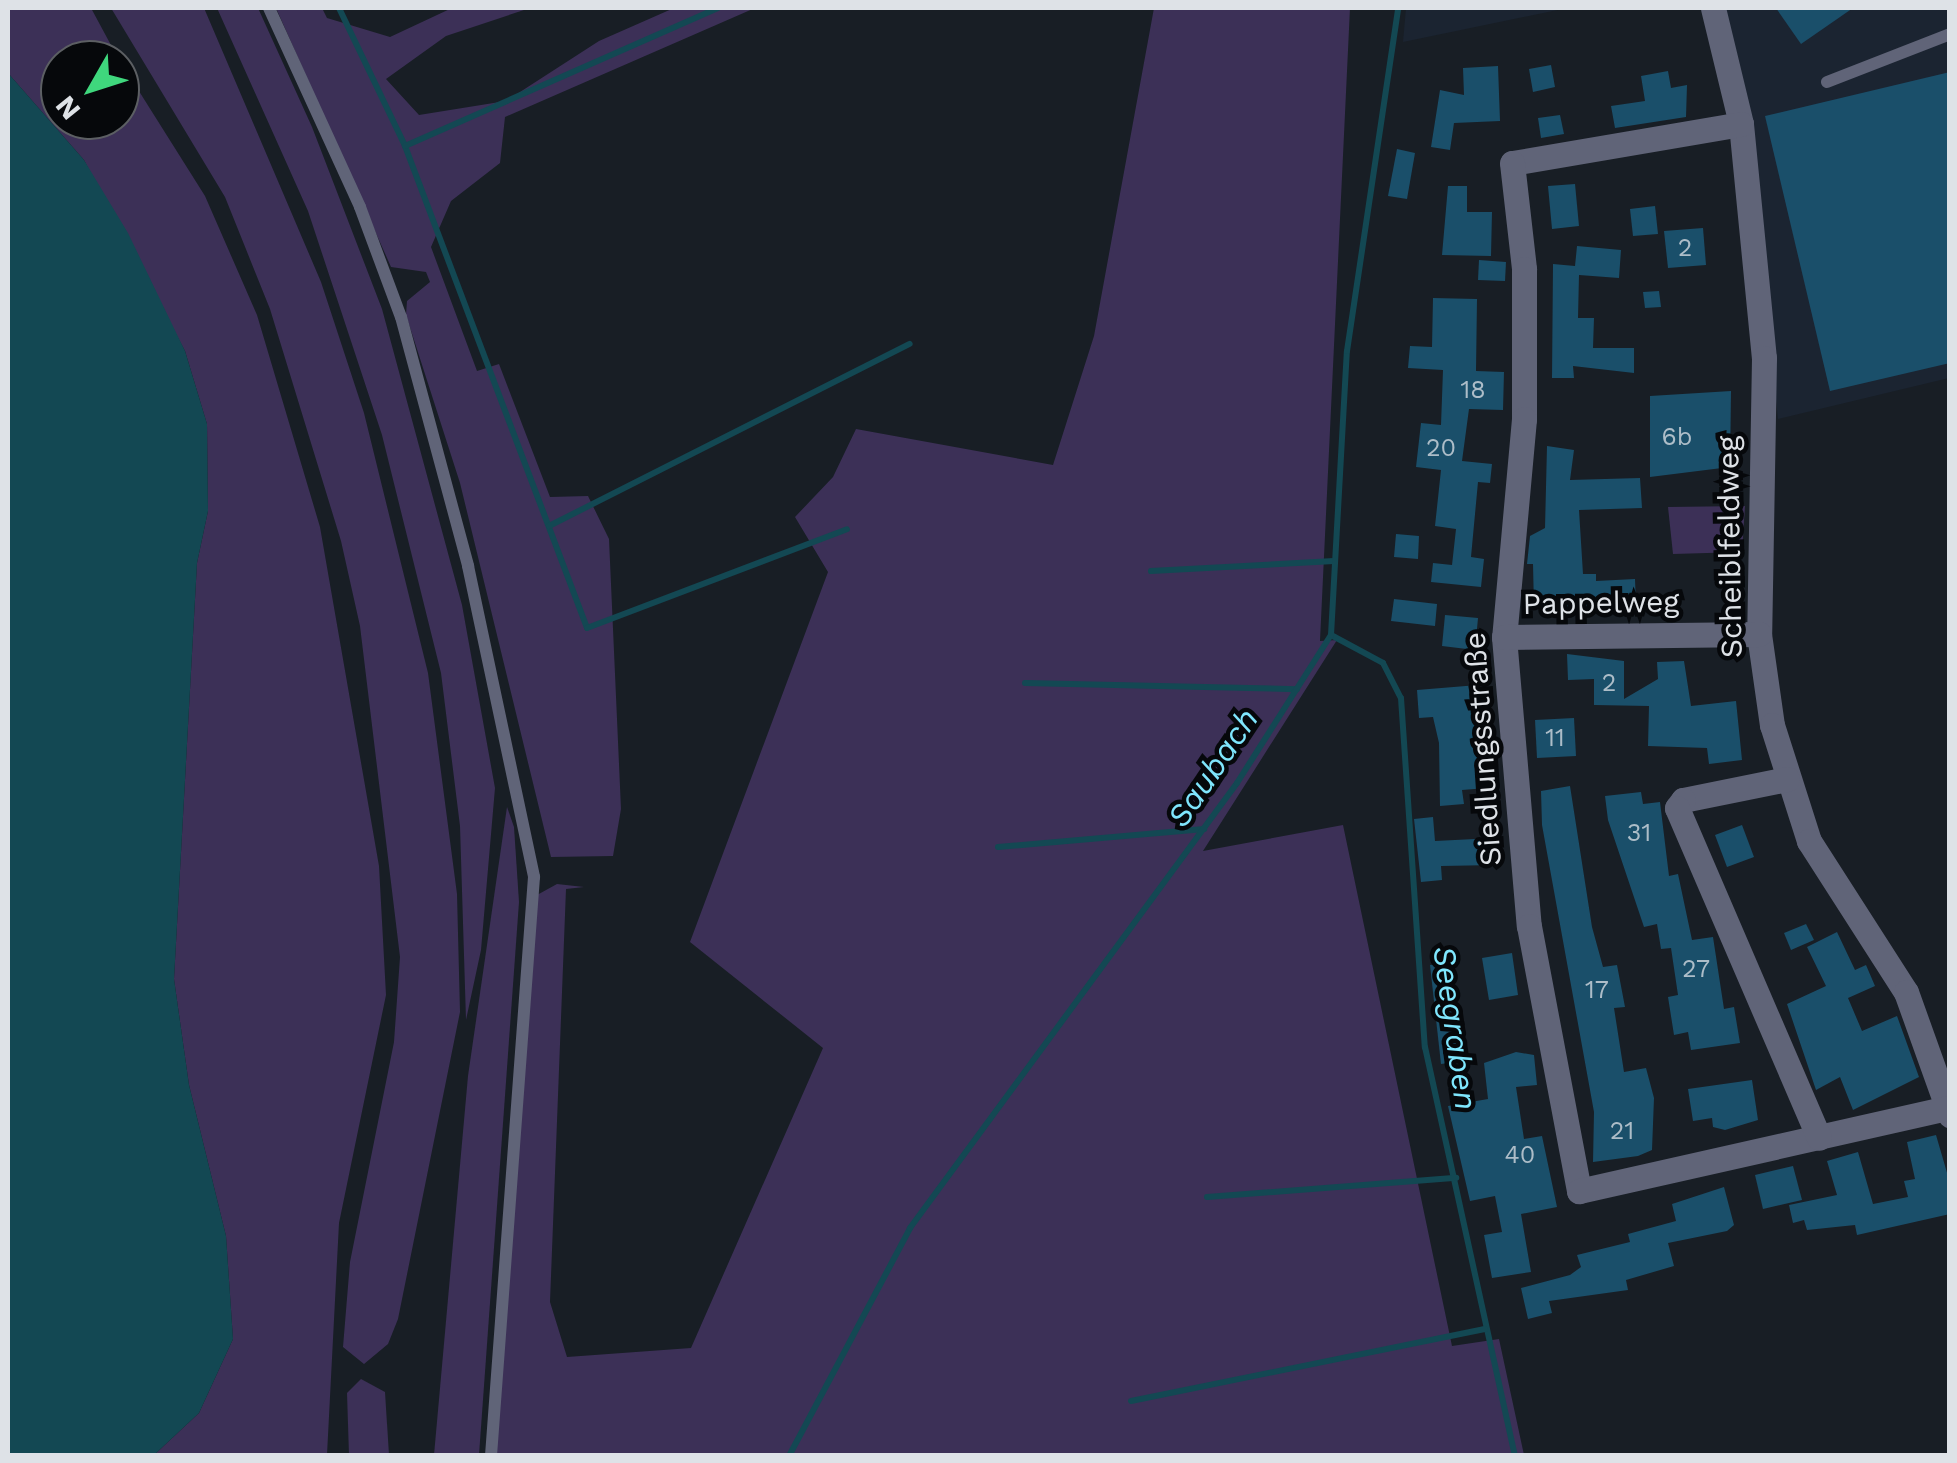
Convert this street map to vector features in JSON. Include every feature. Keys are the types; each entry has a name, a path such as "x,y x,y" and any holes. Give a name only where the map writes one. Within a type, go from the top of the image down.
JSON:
{"street":[{"name":"Scheiblfeldweg","path":"1713,8 1741,124 1764,358 1759,634 1787,779 1808,841 1906,992 1948,1111"},
{"name":"Siedlungsstraße","path":"1741,124 1512,163 1524,269 1524,419 1504,637 1528,926 1579,1191 1948,1111"},
{"name":"Pappelweg","path":"1504,637 1759,634"},
{"path":"1787,779 1683,800 1677,808 1819,1138"}],"lane":[{"path":"269,8 360,207 402,317 468,566 534,877 491,1456"},
{"path":"1827,82 1950,34"}],"shaded area":[{"path":"8,8 91,8 108,40 40,40 40,110 8,73"},
{"path":"111,8 204,8 321,282 364,413 428,673 457,894 460,1012 398,1319 388,1344 364,1364 343,1347 350,1262 394,1042 400,957 360,626 341,541 270,309 225,197 140,56 140,40 130,40"},
{"path":"217,8 258,8 312,127 382,309 462,605 495,788 481,950 466,1020 460,826 441,673 382,435 308,211"},
{"path":"276,8 322,8 327,18 390,37 452,8 530,8 446,36 386,79 419,115 506,101 599,41 674,8 755,8 505,117 500,163 451,201 431,247 477,371 499,364 550,497 588,496 609,539 621,809 613,856 551,857 460,483 406,315 407,301 430,282 426,272 391,267"},
{"path":"1154,8 1350,8 1320,641 1337,640 1203,851 1343,825 1452,1346 1499,1339 1524,1455 496,1456 537,895 557,884 584,887 566,889 550,1302 567,1357 691,1348 823,1048 690,942 828,572 795,517 833,477 856,429 1053,465 1094,336"},
{"path":"1406,8 1567,8 1403,42"},
{"path":"1716,8 1949,8 1949,378 1778,419 1755,202"},
{"path":"140,93 205,196 257,315 320,527 379,866 386,995 339,1223 327,1455 154,1455 199,1413 233,1339 226,1236 189,1085 174,979 197,563 208,511 207,424 185,351 84,160 67,140 140,140"},
{"path":"1745,506 1742,552 1673,554 1668,507"},
{"path":"507,807 514,827 519,902 479,1455 434,1455 468,1076"},
{"path":"361,1379 385,1392 389,1455 349,1455 347,1393"}],"water":[{"path":"8,73 40,110 40,140 67,140 84,160 128,233 185,351 207,424 208,511 197,563 174,979 189,1085 226,1236 233,1339 199,1413 154,1455 8,1455"}],"building":[{"path":"1776,8 1853,8 1801,44"},
{"path":"1551,65 1555,87 1533,92 1529,69"},
{"path":"1498,66 1500,121 1454,123 1450,150 1431,147 1440,90 1464,95 1463,68"},
{"path":"1668,71 1671,88 1687,85 1686,117 1615,128 1611,106 1645,101 1641,76"},
{"path":"1950,72 1950,363 1830,391 1765,116"},
{"path":"1560,115 1564,134 1541,138 1538,118"},
{"path":"1397,149 1415,153 1407,199 1388,196"},
{"path":"1575,184 1579,226 1552,229 1548,186"},
{"path":"1448,186 1467,186 1467,212 1492,212 1491,256 1442,255"},
{"path":"1655,206 1658,234 1633,236 1630,209"},
{"path":"1703,228 1706,265 1668,268 1664,231"},
{"path":"1577,246 1621,250 1619,278 1579,275 1578,318 1594,318 1593,348 1634,348 1634,373 1573,366 1574,378 1552,378 1553,264 1575,266"},
{"path":"1479,260 1506,262 1505,281 1478,280"},
{"path":"1659,291 1661,307 1645,308 1643,292"},
{"path":"1433,298 1477,299 1476,371 1504,372 1503,410 1469,409 1462,461 1492,464 1490,483 1478,482 1471,557 1484,559 1481,587 1431,582 1433,563 1452,565 1456,529 1435,526 1441,470 1416,467 1421,423 1441,425 1443,370 1408,368 1410,346 1432,347"},
{"path":"1731,391 1730,467 1650,477 1650,396"},
{"path":"1547,446 1574,450 1570,480 1640,478 1642,508 1579,510 1583,574 1596,574 1596,581 1635,579 1636,605 1534,608 1533,564 1527,564 1530,536 1545,528"},
{"path":"1396,534 1419,536 1418,559 1394,557"},
{"path":"1394,599 1437,604 1435,626 1391,621"},
{"path":"1445,615 1478,618 1475,650 1442,646"},
{"path":"1567,654 1624,661 1624,699 1658,679 1657,662 1684,661 1691,706 1736,701 1742,760 1709,764 1707,748 1648,746 1649,706 1594,705 1594,679 1568,680"},
{"path":"1478,685 1487,788 1462,790 1464,804 1440,806 1439,743 1433,717 1419,718 1417,690"},
{"path":"1574,718 1576,756 1537,758 1535,720"},
{"path":"1570,786 1592,927 1603,967 1617,965 1625,1007 1614,1008 1624,1072 1646,1068 1654,1098 1652,1150 1638,1156 1593,1162 1594,1112 1542,825 1541,791"},
{"path":"1641,792 1643,804 1660,802 1669,876 1678,874 1692,940 1713,937 1724,1009 1734,1007 1740,1043 1691,1050 1688,1032 1674,1035 1668,997 1678,995 1671,948 1661,949 1657,924 1644,927 1608,820 1605,796"},
{"path":"1433,817 1435,841 1495,838 1496,865 1441,866 1442,880 1421,882 1414,819"},
{"path":"1742,825 1754,857 1727,867 1715,835"},
{"path":"1806,924 1814,940 1791,950 1784,933"},
{"path":"1837,932 1855,970 1866,965 1875,986 1848,998 1862,1031 1897,1016 1919,1077 1853,1110 1840,1077 1816,1090 1787,1004 1826,986 1807,947"},
{"path":"1512,953 1518,995 1489,1000 1482,958"},
{"path":"1452,963 1465,1061 1441,1064 1430,965"},
{"path":"1516,1052 1534,1055 1537,1085 1516,1087 1524,1139 1542,1136 1557,1207 1521,1214 1531,1272 1492,1278 1484,1235 1502,1232 1495,1196 1470,1201 1448,1106 1488,1099 1484,1063"},
{"path":"1752,1080 1758,1120 1725,1130 1713,1127 1712,1118 1693,1121 1688,1089"},
{"path":"1936,1135 1950,1183 1950,1214 1857,1235 1855,1225 1807,1230 1804,1220 1793,1223 1789,1205 1837,1195 1827,1161 1858,1152 1873,1204 1908,1197 1904,1181 1915,1179 1907,1142"},
{"path":"1793,1166 1802,1200 1763,1209 1755,1175"},
{"path":"1724,1187 1734,1225 1727,1231 1668,1243 1674,1266 1626,1280 1628,1290 1549,1301 1552,1313 1528,1319 1521,1288 1570,1275 1581,1267 1577,1255 1630,1242 1628,1234 1676,1221 1672,1204"}],"waterway":[{"path":"339,8 405,146 587,628 847,529"},
{"path":"405,146 718,8"},
{"name":"Saubach","path":"789,1456 910,1228 1237,783 1331,635 1347,351 1398,8"},
{"path":"549,526 910,344"},
{"path":"1151,571 1334,561"},
{"name":"Seegraben","path":"1331,635 1383,663 1401,698 1425,1047 1515,1456"},
{"path":"1025,683 1297,689"},
{"path":"998,847 1204,829"},
{"path":"1207,1197 1456,1178"},
{"path":"1131,1401 1485,1329"}]}
